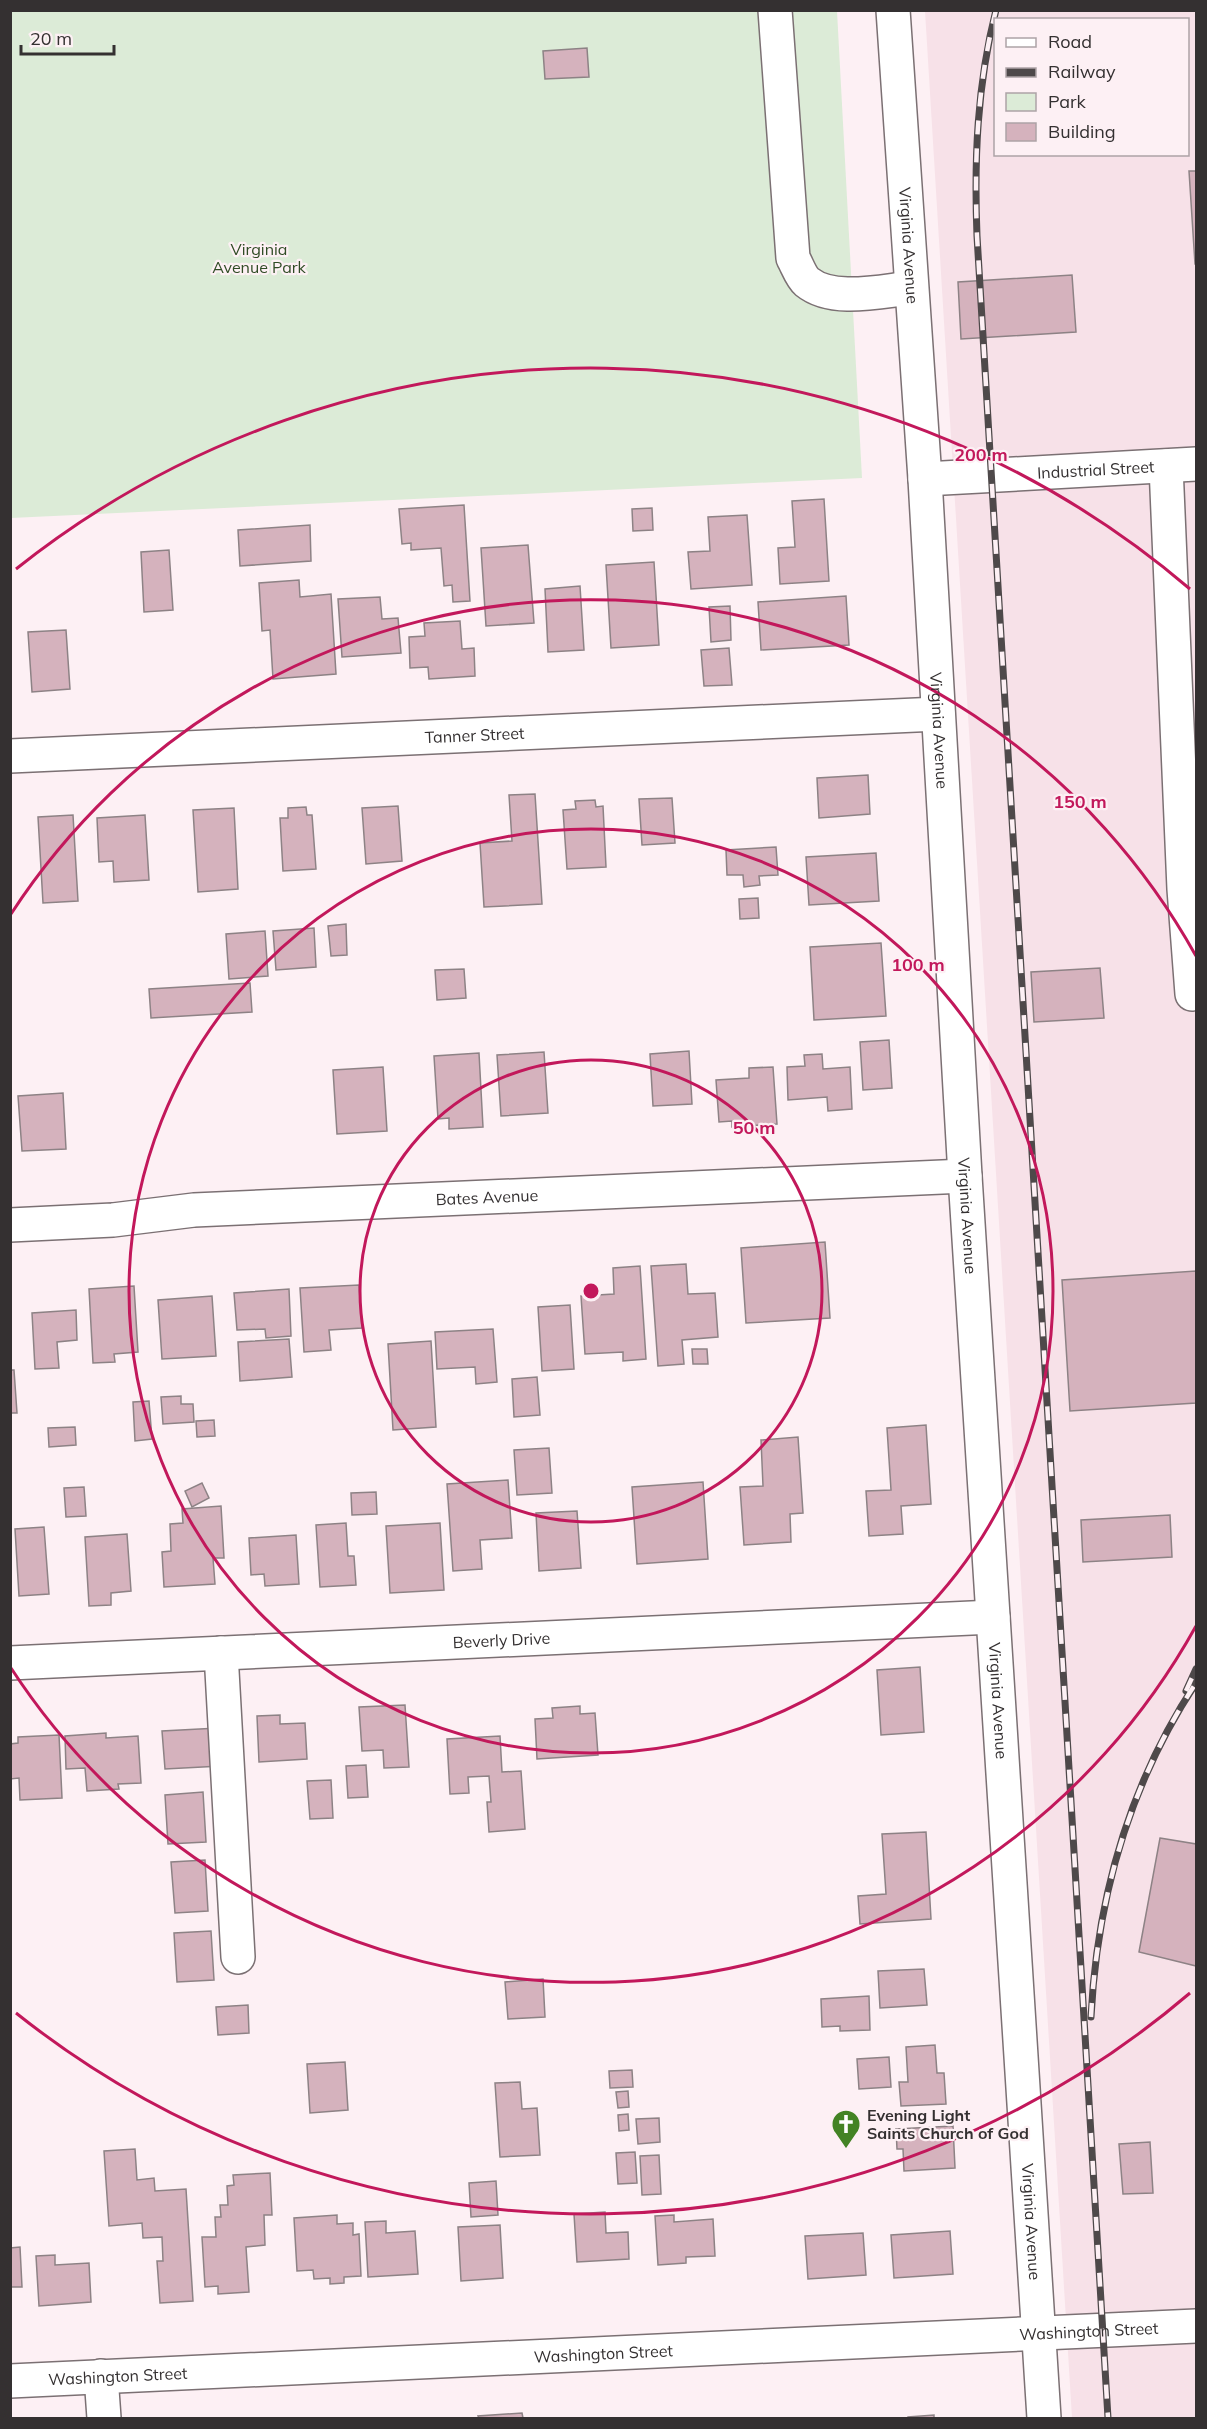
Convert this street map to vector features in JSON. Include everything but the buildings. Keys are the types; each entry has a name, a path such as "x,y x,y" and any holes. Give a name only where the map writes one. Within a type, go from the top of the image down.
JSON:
{"street":[{"path":"775,10 793,258 806,281 824,291 848,294 911,288"},
{"name":"Virginia Avenue","path":"892,10 925,479 965,1176 1044,2418"},
{"path":"1181,465 1183,877 1191,994"},
{"name":"Industrial Street","path":"925,479 1181,465"},
{"name":"Tanner Street","path":"10,756 938,714"},
{"name":"Bates Avenue","path":"10,1225 113,1220 194,1210 965,1176"},
{"name":"Beverly Drive","path":"10,1663 993,1617"},
{"path":"221,1653 238,1957"},
{"name":"Washington Street","path":"10,2380 1039,2335 1197,2326"},
{"path":"101,2376 104,2418"}],"shaded area":[{"path":"925,11 1196,11 1196,2418 1072,2418"}],"green space":[{"name":"Virginia Avenue Park","path":"10,11 837,11 862,478 11,518"}],"railway":[{"path":"994,18 996,10"},
{"path":"994,19 978,123 977,236 1108,2418"},
{"path":"1186,1691 1196,1669"},
{"path":"1091,2017 1101,1929 1109,1885 1121,1843 1135,1801 1153,1761 1196,1683"}],"place":[{"name":"Evening Light Saints Church of God","path":"846,2150"}]}
